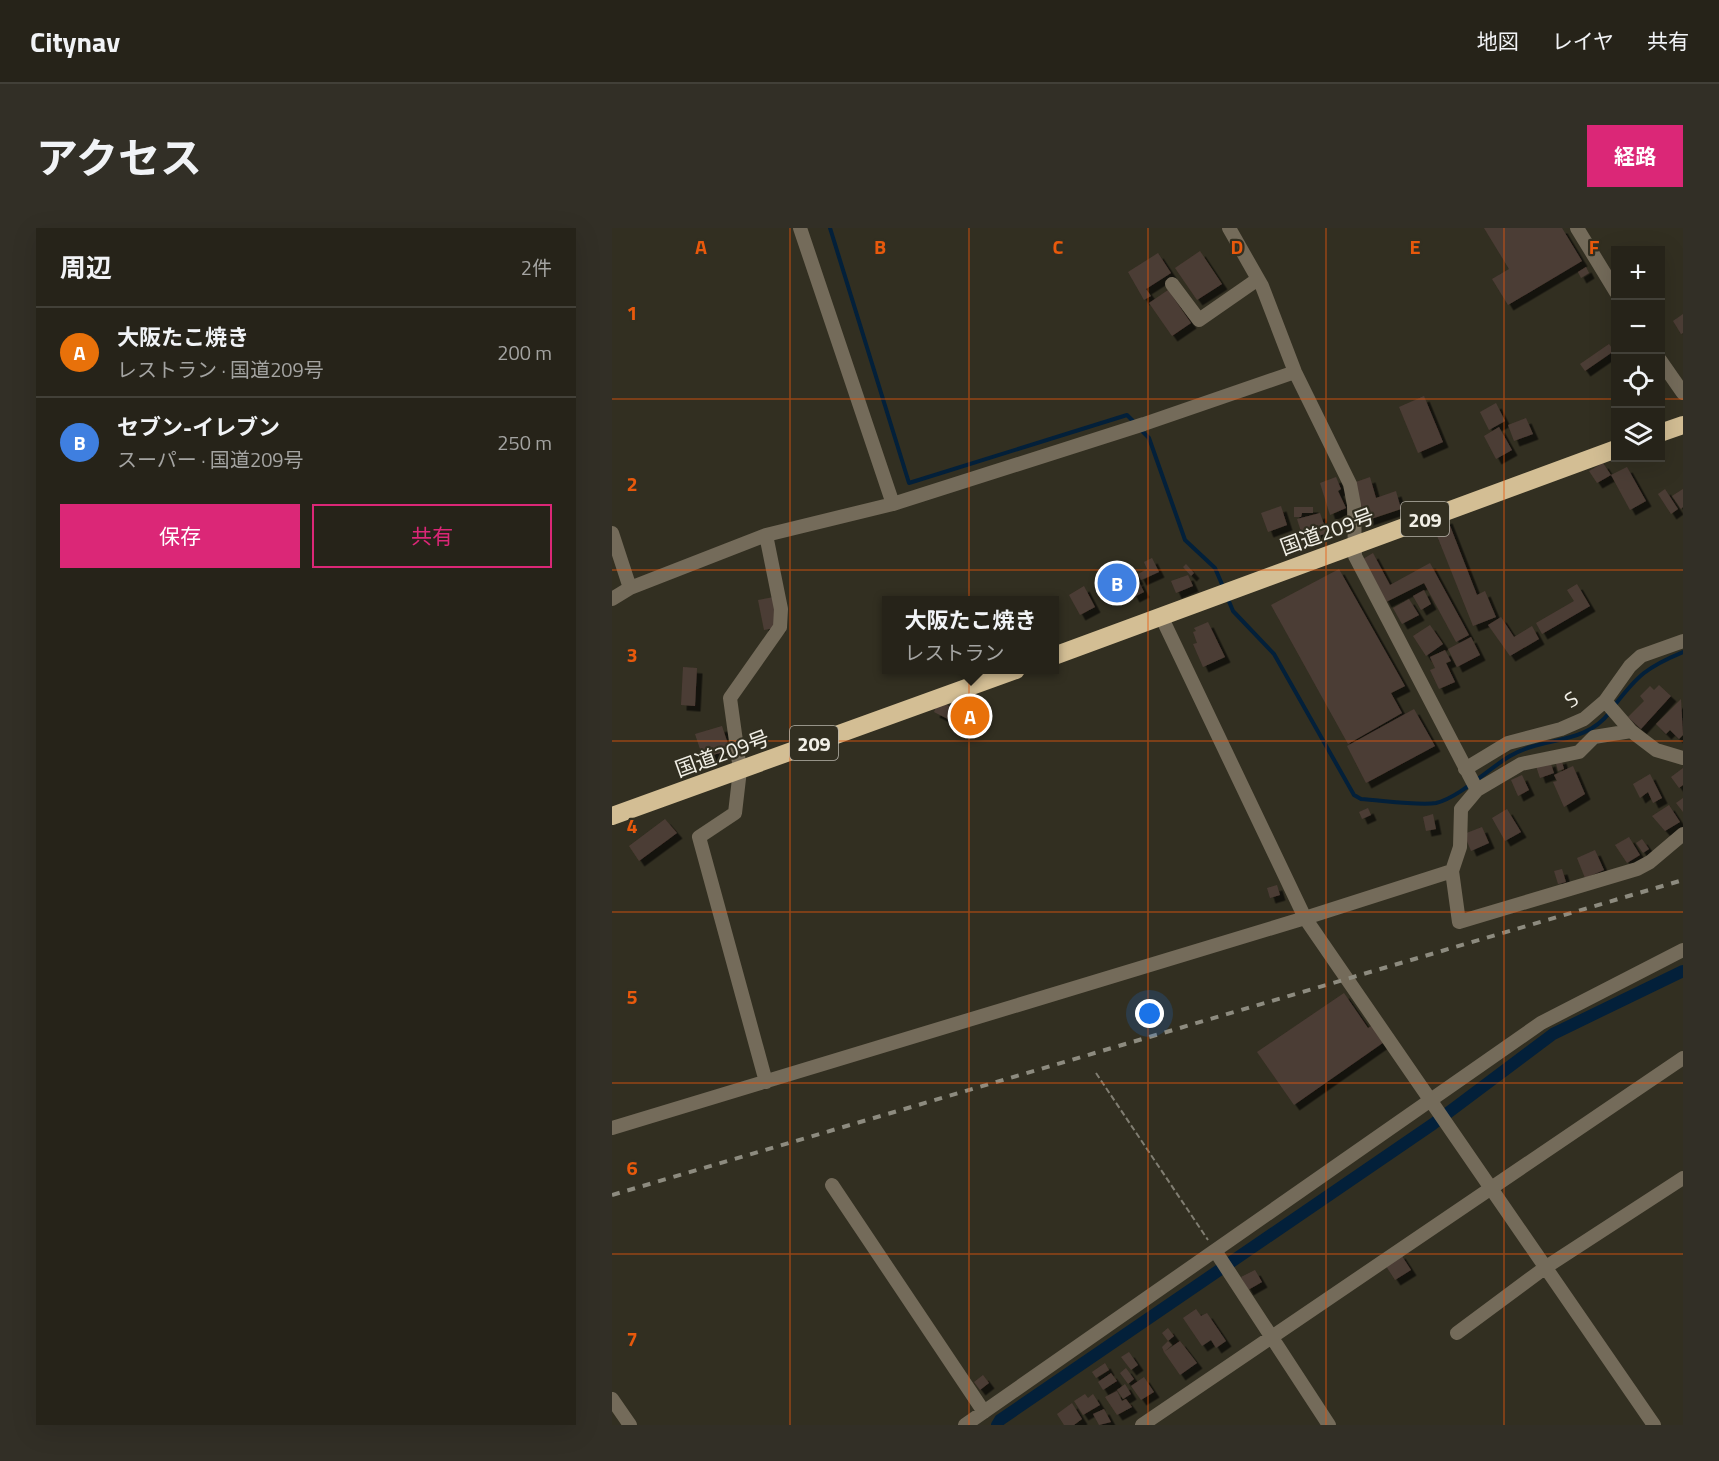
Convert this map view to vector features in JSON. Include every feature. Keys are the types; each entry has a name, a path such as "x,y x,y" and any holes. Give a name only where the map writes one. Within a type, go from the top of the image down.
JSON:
{"highway":[{"path":"1665,431 1683,425"},
{"name":"国道209号","path":"1059,654 1611,452"},
{"name":"国道209号","path":"612,816 1002,674"}],"street":[{"path":"800,228 893,504"},
{"path":"1229,228 1258,279 1295,372 1350,484 1354,505 1355,556 1471,780 1461,809 1460,847 1452,871 1459,922 1637,869 1650,862 1683,834"},
{"path":"1576,228 1611,284"},
{"path":"1172,284 1199,320 1258,279"},
{"path":"1665,367 1683,393"},
{"path":"612,599 630,588 766,535 893,504 1138,426 1295,372"},
{"path":"612,534 630,588"},
{"path":"766,535 781,609 780,627 730,699 740,770 735,813 699,837 766,1082"},
{"path":"1161,616 1305,918 1654,1425"},
{"name":"S","path":"1471,780 1508,743 1561,729 1584,719 1605,701 1630,666 1641,656 1683,641"},
{"path":"1605,701 1631,731 1656,750 1683,758"},
{"path":"1471,780 1521,764 1579,752 1594,737 1631,731"},
{"path":"612,1128 1305,918 1452,871"},
{"path":"965,1425 1541,1023 1683,950"},
{"path":"1142,1425 1683,1058"},
{"path":"1457,1333 1546,1267 1683,1178"},
{"path":"832,1185 984,1412"},
{"path":"1216,1252 1329,1425"},
{"path":"612,1399 630,1425"}],"path":[{"path":"1096,1073 1216,1252"}],"building":[{"path":"1484,228 1562,228 1582,261 1508,305 1492,279 1509,269"},
{"path":"1200,251 1222,284 1197,300 1175,268"},
{"path":"1158,253 1171,273 1146,289 1151,296 1144,300 1128,272"},
{"path":"1586,267 1589,273 1581,278 1578,272"},
{"path":"1168,290 1191,323 1172,336 1149,303"},
{"path":"1683,314 1683,333 1681,334 1673,321"},
{"path":"1609,344 1611,347 1611,353 1585,371 1580,364"},
{"path":"1424,396 1443,442 1418,453 1399,407"},
{"path":"1496,403 1505,421 1489,430 1480,412"},
{"path":"1526,418 1533,434 1514,441 1508,425"},
{"path":"1499,427 1512,450 1496,459 1484,436"},
{"path":"1603,463 1611,475 1597,483 1589,471"},
{"path":"1627,467 1646,501 1630,510 1611,475"},
{"path":"1336,477 1341,489 1338,491 1346,508 1330,515 1320,483"},
{"path":"1370,477 1376,498 1396,491 1401,509 1365,521 1353,483"},
{"path":"1665,489 1678,509 1671,514 1658,494"},
{"path":"1683,489 1683,507 1681,509 1672,496"},
{"path":"1281,506 1287,525 1268,532 1261,513"},
{"path":"1294,507 1313,507 1313,513 1302,513 1301,517 1294,517"},
{"path":"1320,513 1327,533 1304,541 1297,519"},
{"path":"1447,518 1477,595 1485,591 1496,617 1473,626 1432,523"},
{"path":"1373,553 1390,585 1430,563 1469,635 1456,642 1424,583 1386,602 1363,559"},
{"path":"1152,558 1159,572 1141,580 1138,574 1147,569 1144,562"},
{"path":"1186,564 1194,573 1191,576 1183,567"},
{"path":"1130,565 1138,579 1132,582 1134,586 1114,597 1105,579"},
{"path":"1339,569 1405,686 1391,693 1402,713 1348,744 1271,605"},
{"path":"1188,575 1193,586 1176,593 1171,581"},
{"path":"1138,580 1144,592 1134,597 1130,589 1136,586 1134,583"},
{"path":"1577,584 1590,606 1542,634 1536,623 1574,601 1567,590"},
{"path":"1084,586 1095,607 1080,615 1069,595"},
{"path":"1424,590 1431,604 1421,610 1413,596"},
{"path":"774,597 780,627 764,630 758,600"},
{"path":"1409,599 1419,615 1402,624 1393,608"},
{"path":"1501,617 1514,637 1532,626 1539,639 1510,656 1488,625"},
{"path":"1208,622 1225,657 1203,667 1193,644 1197,643 1193,632 1196,631 1194,628"},
{"path":"1430,625 1443,644 1426,656 1413,636"},
{"path":"1471,637 1480,655 1457,667 1448,649"},
{"path":"1445,650 1451,661 1446,663 1455,682 1439,689 1430,670 1435,668 1430,657"},
{"path":"683,667 697,668 695,706 681,705"},
{"path":"1659,685 1671,696 1641,729 1628,717 1644,701 1640,696 1650,686 1654,690"},
{"path":"1681,699 1683,735 1679,739 1670,730 1666,734 1656,724"},
{"path":"939,701 953,708 948,719 934,712"},
{"path":"1414,709 1435,746 1366,783 1347,746"},
{"path":"722,726 730,750 703,758 695,734"},
{"path":"1561,758 1564,769 1558,771 1555,760"},
{"path":"1550,761 1554,773 1540,778 1536,766"},
{"path":"1573,766 1585,794 1564,807 1553,782 1557,781 1554,775"},
{"path":"1683,768 1683,785 1679,788 1671,777"},
{"path":"1650,774 1662,798 1653,803 1648,792 1640,798 1633,784"},
{"path":"1522,775 1529,790 1518,796 1511,780"},
{"path":"1683,798 1683,812 1676,803"},
{"path":"1669,805 1680,822 1665,831 1652,816"},
{"path":"1368,808 1371,815 1362,819 1359,812"},
{"path":"1507,809 1521,832 1505,841 1492,818"},
{"path":"1433,814 1436,829 1426,831 1423,817"},
{"path":"665,819 677,833 639,861 629,846"},
{"path":"1482,827 1489,843 1471,851 1464,834"},
{"path":"1629,837 1640,855 1627,863 1615,845"},
{"path":"1642,839 1649,849 1643,853 1636,843"},
{"path":"1595,850 1604,870 1585,878 1577,858"},
{"path":"1562,869 1566,882 1558,884 1554,871"},
{"path":"1277,885 1280,895 1270,898 1267,888"},
{"path":"1344,993 1368,1028 1376,1023 1387,1040 1294,1105 1257,1052"},
{"path":"1400,1253 1411,1270 1395,1280 1384,1263"},
{"path":"1255,1270 1262,1282 1248,1290 1241,1277"},
{"path":"1196,1309 1201,1316 1207,1313 1226,1341 1216,1348 1211,1340 1202,1346 1183,1318"},
{"path":"1168,1328 1174,1336 1168,1341 1162,1333"},
{"path":"1168,1341 1172,1345 1164,1352 1162,1347"},
{"path":"1180,1341 1197,1363 1180,1375 1164,1352"},
{"path":"1129,1352 1138,1365 1131,1370 1121,1357"},
{"path":"1105,1363 1109,1370 1096,1378 1092,1372"},
{"path":"1126,1368 1134,1379 1128,1384 1120,1373"},
{"path":"1111,1373 1117,1381 1103,1390 1098,1382"},
{"path":"983,1375 989,1383 980,1390 974,1382"},
{"path":"1144,1377 1154,1392 1141,1400 1131,1386"},
{"path":"1125,1384 1131,1394 1123,1399 1117,1390"},
{"path":"1117,1391 1122,1401 1126,1399 1132,1407 1117,1415 1105,1397"},
{"path":"1085,1394 1088,1398 1093,1394 1100,1405 1083,1415 1074,1401"},
{"path":"1072,1403 1082,1419 1074,1425 1064,1425 1057,1414"},
{"path":"1104,1409 1111,1422 1099,1425 1093,1414"}],"waterway":[{"path":"830,228 909,483 1127,415 1135,423"},
{"path":"1140,429 1149,438 1185,540 1215,568 1224,589"},
{"path":"1228,599 1233,611 1274,654 1354,795 1361,799 1429,804 1445,800 1510,756 1536,745 1576,736 1600,723 1610,712"},
{"path":"1614,706 1644,673 1660,662 1683,652"},
{"path":"997,1425 1000,1420 1433,1124 1553,1034 1683,971"}],"railway":[{"path":"612,1195 1683,880"}],"place":[{"name":"セブン-イレブン","path":"1117,583"},
{"name":"大阪たこ焼き","path":"970,716"}]}
